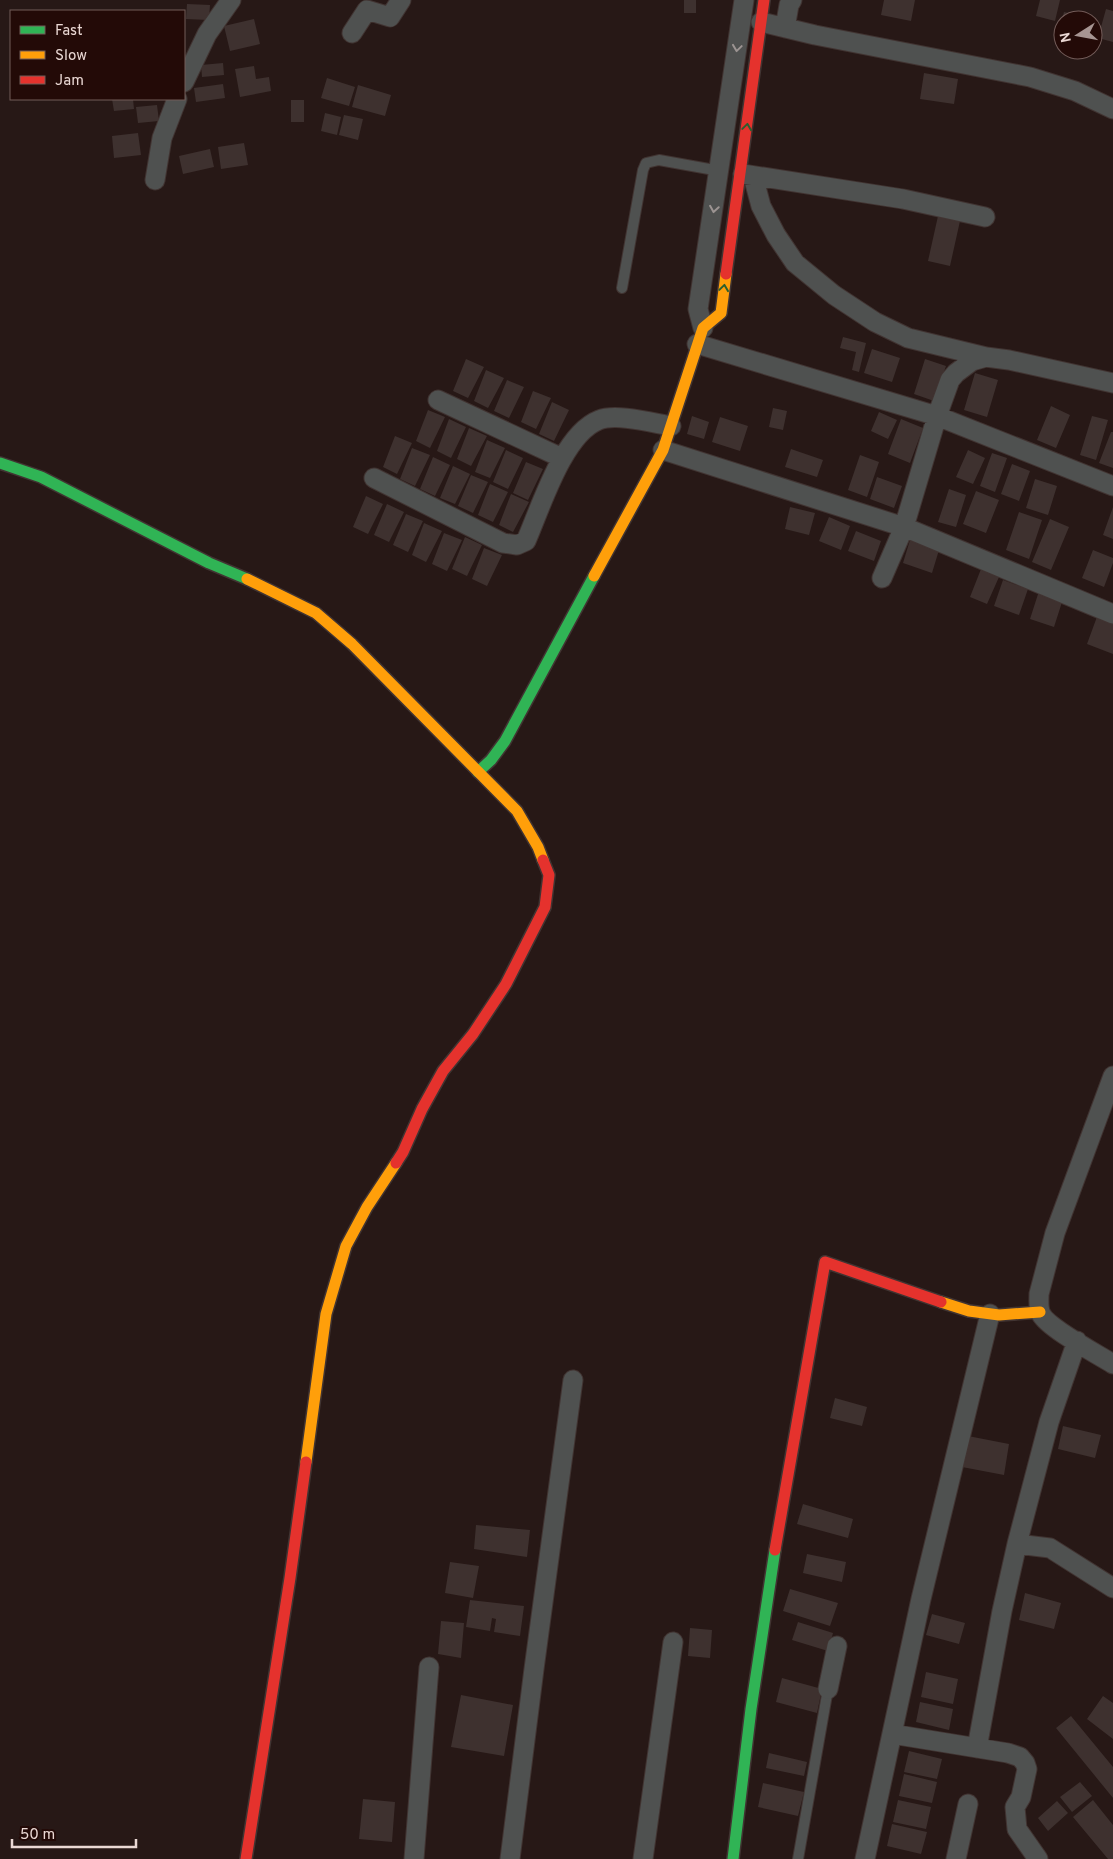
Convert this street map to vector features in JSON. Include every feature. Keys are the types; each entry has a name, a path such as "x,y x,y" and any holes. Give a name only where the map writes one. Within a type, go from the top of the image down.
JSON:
{"street":[{"path":"185,80 207,34 231,0"},
{"path":"352,33 367,10 390,18 401,0"},
{"path":"482,769 506,741 516,718 663,450 700,336 698,309 744,0"},
{"path":"700,336 721,313 746,175 764,0"},
{"path":"769,0 790,2 785,28"},
{"path":"761,22 966,66 1030,77 1075,91 1113,109"},
{"path":"155,180 162,138 177,100"},
{"path":"720,171 904,199 985,217"},
{"path":"746,175 776,235 795,263 834,295 875,322 908,338 986,357 1009,360 1113,383"},
{"path":"700,336 937,416 1113,486"},
{"path":"882,578 904,527 937,416 950,380 972,361 986,357"},
{"path":"438,400 562,458"},
{"path":"374,478 503,543 517,545 526,541 562,458 582,432 600,419 630,418 671,426"},
{"path":"663,450 904,527 1113,614"},
{"path":"0,463 41,477 201,559 316,613 352,644 482,769 518,811 538,847 548,875 545,906 506,984 473,1034 443,1071 422,1109 403,1152 367,1207 346,1246 335,1280 326,1314 290,1578 246,1859"},
{"path":"1112,1360 1077,1342 1043,1318 1040,1312 1039,1294 1055,1233 1113,1076"},
{"path":"733,1859 744,1758 767,1597 794,1426 825,1262 969,1311 999,1315 1040,1312"},
{"path":"865,1859 921,1599 990,1314"},
{"path":"977,1748 1002,1612 1017,1544 1049,1422 1077,1342"},
{"path":"510,1859 573,1380"},
{"path":"1017,1544 1050,1548 1113,1588"},
{"path":"643,1859 673,1642"},
{"path":"828,1689 838,1646"},
{"path":"414,1859 429,1667"},
{"path":"892,1734 1008,1753 1020,1757 1027,1769 1021,1796 1014,1807 1017,1829 1038,1859"},
{"path":"956,1859 968,1804"}],"lane":[{"path":"622,288 643,170 646,163 659,160 720,171"},
{"path":"798,1859 828,1689"}],"building":[{"path":"684,0 696,0 696,13 684,13"},
{"path":"884,0 915,0 911,21 881,15"},
{"path":"1040,0 1060,0 1058,10 1053,10 1053,20 1036,16"},
{"path":"187,4 210,5 209,20 186,19"},
{"path":"1106,9 1113,11 1113,42 1103,39 1103,20"},
{"path":"254,19 260,44 230,51 224,26"},
{"path":"223,63 224,75 202,77 201,65"},
{"path":"254,66 256,79 269,77 271,91 240,97 235,69"},
{"path":"924,73 958,79 954,104 920,99"},
{"path":"327,78 355,87 349,106 321,98"},
{"path":"223,84 225,98 196,102 194,88"},
{"path":"358,85 391,95 385,116 352,107"},
{"path":"112,100 133,100 134,109 114,111"},
{"path":"291,100 304,100 304,122 291,122"},
{"path":"157,105 159,121 138,123 136,107"},
{"path":"325,113 341,117 337,135 321,131"},
{"path":"344,115 363,119 358,140 339,135"},
{"path":"138,133 141,155 114,158 112,136"},
{"path":"244,143 248,165 221,169 218,147"},
{"path":"210,149 214,167 183,174 179,156"},
{"path":"938,216 960,221 950,266 928,261"},
{"path":"843,337 866,343 859,372 852,370 856,352 840,348"},
{"path":"872,349 900,358 892,382 864,373"},
{"path":"466,359 484,367 468,398 453,391"},
{"path":"925,359 946,366 934,401 914,394"},
{"path":"486,370 504,378 488,408 474,401"},
{"path":"975,373 998,380 987,417 964,410"},
{"path":"507,380 524,387 509,418 494,411"},
{"path":"533,391 551,398 536,429 521,422"},
{"path":"552,402 569,410 554,441 539,434"},
{"path":"1051,406 1070,415 1056,448 1037,440"},
{"path":"773,408 787,411 783,430 769,427"},
{"path":"428,410 445,417 430,448 416,441"},
{"path":"879,412 897,420 888,439 871,431"},
{"path":"692,416 709,422 704,439 687,434"},
{"path":"1092,416 1108,420 1096,460 1080,455"},
{"path":"720,417 748,426 740,451 712,442"},
{"path":"449,419 466,427 451,458 437,451"},
{"path":"901,419 923,428 910,463 888,454"},
{"path":"469,428 487,436 471,466 457,459"},
{"path":"1111,432 1113,432 1113,468 1099,463"},
{"path":"395,436 412,443 397,474 383,467"},
{"path":"487,440 505,448 490,478 475,472"},
{"path":"412,448 430,455 415,486 400,479"},
{"path":"791,449 823,460 817,477 785,467"},
{"path":"506,450 523,458 508,489 493,482"},
{"path":"968,450 985,458 973,484 956,477"},
{"path":"992,453 1007,458 995,492 980,486"},
{"path":"860,455 879,462 867,497 848,490"},
{"path":"433,457 450,465 435,496 420,489"},
{"path":"526,462 543,469 528,500 513,493"},
{"path":"1012,464 1030,471 1019,501 1001,494"},
{"path":"453,466 470,474 455,504 440,498"},
{"path":"471,475 488,482 473,513 458,506"},
{"path":"877,477 902,486 894,508 870,499"},
{"path":"1035,479 1057,486 1048,515 1026,508"},
{"path":"490,484 508,492 493,522 478,515"},
{"path":"949,489 966,495 956,527 938,522"},
{"path":"976,491 999,500 986,533 963,524"},
{"path":"511,494 529,502 513,532 499,525"},
{"path":"366,496 383,504 368,534 353,527"},
{"path":"387,504 404,512 389,542 374,535"},
{"path":"790,507 815,513 809,535 785,529"},
{"path":"1113,507 1113,539 1103,535"},
{"path":"1019,512 1042,520 1029,559 1006,550"},
{"path":"406,514 423,521 408,552 393,545"},
{"path":"829,517 850,526 841,550 819,541"},
{"path":"1050,519 1069,527 1051,570 1032,562"},
{"path":"424,523 442,531 426,562 412,555"},
{"path":"856,531 881,541 874,561 848,551"},
{"path":"444,533 462,540 447,571 432,564"},
{"path":"465,537 482,545 467,576 452,569"},
{"path":"910,540 939,550 932,573 903,563"},
{"path":"484,548 502,555 487,586 472,579"},
{"path":"1093,550 1113,558 1104,587 1082,578"},
{"path":"981,569 999,577 987,604 970,597"},
{"path":"1003,580 1028,589 1019,615 994,606"},
{"path":"1039,591 1063,599 1054,627 1030,619"},
{"path":"1098,614 1113,620 1113,654 1087,644"},
{"path":"835,1398 867,1407 862,1426 830,1418"},
{"path":"1063,1426 1101,1435 1095,1458 1058,1449"},
{"path":"968,1436 1009,1444 1004,1475 962,1467"},
{"path":"803,1504 853,1519 848,1538 797,1524"},
{"path":"476,1525 530,1530 527,1557 474,1549"},
{"path":"807,1554 846,1562 842,1582 803,1573"},
{"path":"450,1562 479,1566 473,1598 445,1593"},
{"path":"790,1589 838,1603 830,1626 783,1611"},
{"path":"1025,1593 1061,1603 1054,1629 1019,1620"},
{"path":"470,1600 524,1606 520,1636 494,1632 496,1619 492,1618 490,1631 466,1627"},
{"path":"932,1614 965,1623 959,1644 926,1635"},
{"path":"441,1621 464,1623 461,1658 438,1654"},
{"path":"798,1622 833,1633 828,1651 792,1640"},
{"path":"690,1628 712,1630 710,1658 688,1656"},
{"path":"926,1672 958,1679 953,1704 921,1697"},
{"path":"782,1678 822,1689 817,1713 776,1702"},
{"path":"461,1695 513,1705 504,1756 451,1747"},
{"path":"1103,1696 1113,1703 1113,1739 1087,1719"},
{"path":"920,1702 953,1709 949,1730 916,1722"},
{"path":"1071,1716 1113,1767 1113,1798 1056,1728"},
{"path":"909,1751 942,1759 937,1779 904,1772"},
{"path":"769,1753 807,1762 804,1776 766,1768"},
{"path":"904,1774 937,1782 932,1803 899,1796"},
{"path":"1080,1782 1092,1796 1072,1812 1060,1797"},
{"path":"763,1783 804,1792 798,1816 758,1807"},
{"path":"363,1799 395,1802 392,1842 359,1839"},
{"path":"898,1800 931,1807 926,1829 893,1822"},
{"path":"1093,1800 1113,1825 1113,1859 1108,1859 1073,1817"},
{"path":"1057,1801 1068,1813 1048,1831 1038,1818"},
{"path":"892,1824 927,1832 921,1854 887,1846"}],"traffic: fast":[{"path":"0,463 41,477 209,563 247,579"},
{"path":"478,772 491,760 505,741 594,576"},
{"path":"733,1859 751,1709 775,1550"}],"traffic: slow":[{"path":"594,576 663,450 703,328 721,313 726,274"},
{"path":"247,579 316,613 352,644 517,811 538,847 543,860"},
{"path":"306,1462 326,1314 346,1246 367,1207 396,1163"},
{"path":"941,1302 969,1311 999,1315 1040,1312"}],"traffic: jam":[{"path":"726,274 764,0"},
{"path":"396,1163 443,1071 473,1034 506,984 545,907 549,875 543,860"},
{"path":"775,1550 825,1262 941,1302"},
{"path":"246,1859 290,1578 306,1462"}]}
